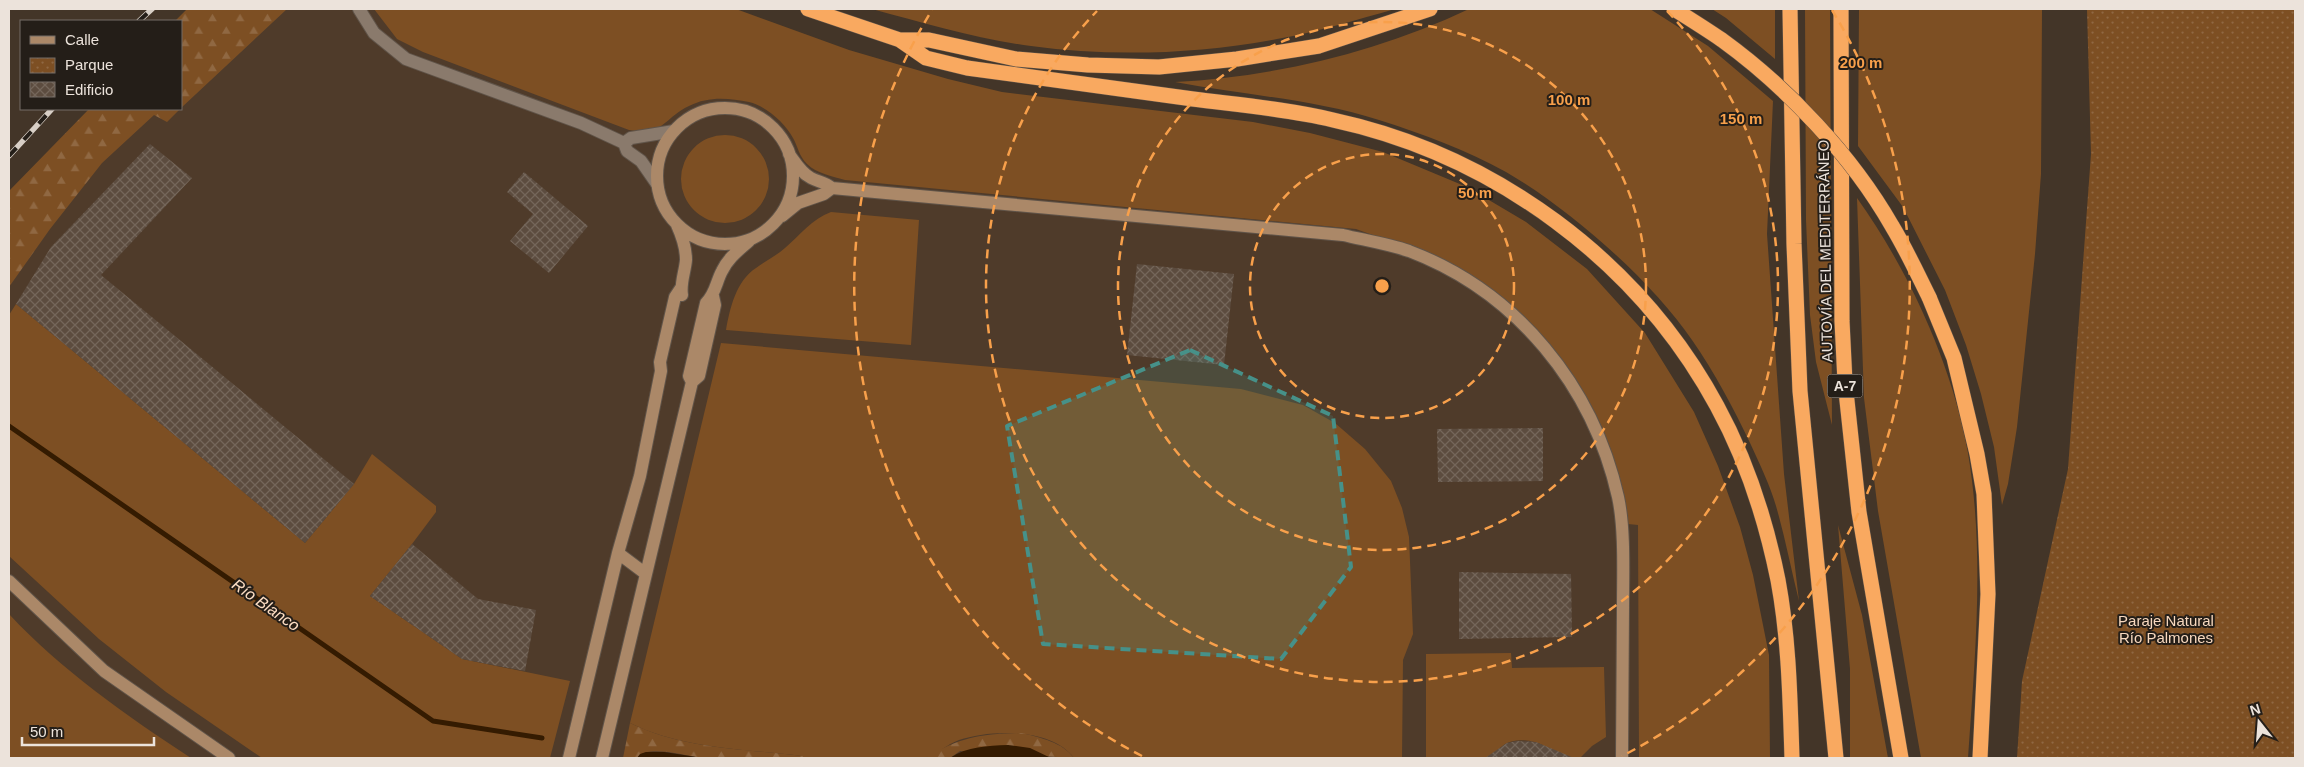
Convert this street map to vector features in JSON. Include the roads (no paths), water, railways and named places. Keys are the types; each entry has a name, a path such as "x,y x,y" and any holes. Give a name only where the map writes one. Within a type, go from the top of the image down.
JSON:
{"highway":[{"path":"808,9 900,40 926,58 966,68 1264,108 1334,120 1393,137 1452,160 1504,186 1600,255 1636,292 1690,360 1718,407 1741,457 1763,524 1777,578 1788,642 1792,758"},
{"path":"900,40 929,40 1016,58 1088,65 1159,67 1237,59 1319,46 1430,9"},
{"path":"1674,9 1722,40 1774,83 1809,118 1862,181 1892,226 1929,297 1954,358 1977,454 1984,494 1988,594 1980,758"},
{"name":"AUTOVÍA DEL MEDITERRÁNEO","path":"1790,9 1794,244 1800,391 1836,758"},
{"name":"AUTOVÍA DEL MEDITERRÁNEO","path":"1841,9 1842,321 1845,382 1859,512 1902,758"}],"street":[{"path":"359,9 374,33 406,59 581,123 624,142 627,151 642,161 657,184 662,203 677,225 684,242 686,260 681,288 673,305 660,362 661,371 640,476 618,553 569,758"},
{"path":"657,184 660,156 674,131 684,122 710,110 738,110 752,114 770,125 803,172 810,178 825,182 832,188 1343,235 1409,251 1470,281 1523,323 1567,374 1599,434 1618,499 1623,566 1622,758"},
{"path":"624,142 631,138 674,131"},
{"path":"776,221 784,209 793,182 789,154"},
{"path":"602,758 692,382 689,376 706,303 713,296 722,270 732,256 798,203 824,194 832,188"},
{"path":"677,225 698,238 711,243 740,242 753,238"},
{"path":"618,553 646,574"},
{"path":"9,581 104,671 229,758"}],"waterway":[{"name":"Río Blanco","path":"9,426 433,721 542,738"}],"railway":[{"path":"140,20 152,9"},
{"path":"9,156 51,110"}],"park label":[{"name":"Paraje Natural Río Palmones","path":"2166,628"}]}
